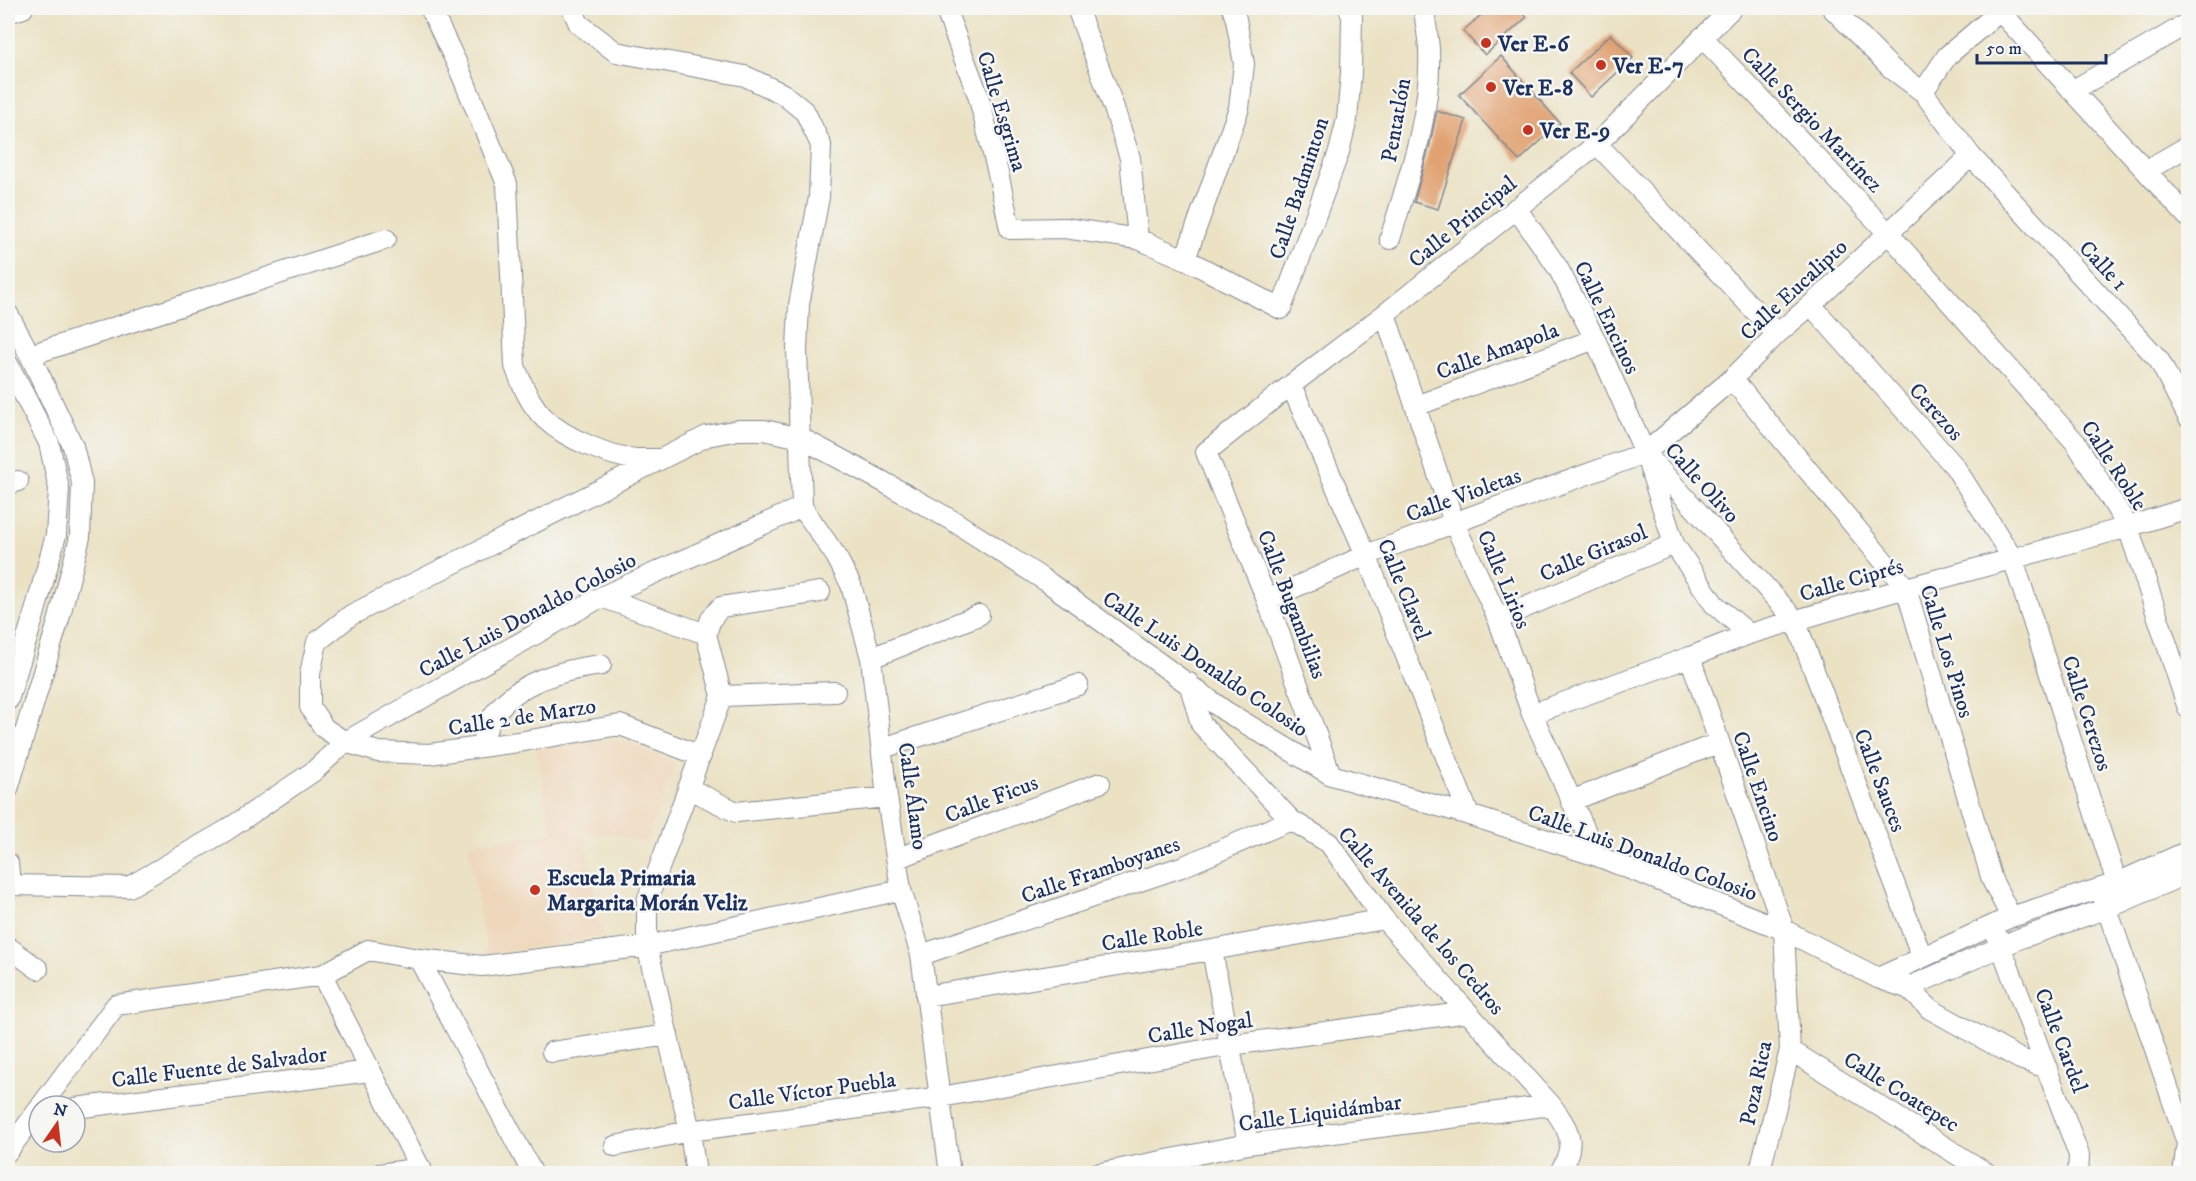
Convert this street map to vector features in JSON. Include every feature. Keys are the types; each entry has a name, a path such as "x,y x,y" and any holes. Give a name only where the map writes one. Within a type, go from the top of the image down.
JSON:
{"street":[{"path":"8,14 23,8"},
{"path":"430,8 458,66 507,184 515,366 524,391 546,419 570,436 603,451 634,459 664,459"},
{"path":"572,8 579,24 616,52 745,76 783,94 805,112 821,145 819,197 799,304 797,349 802,507"},
{"name":"Calle Esgrima","path":"945,8 978,95 1010,230 1065,228 1138,239"},
{"path":"1077,8 1130,158 1138,239 1185,259 1239,108 1244,64 1232,8"},
{"name":"Calle Badminton","path":"1185,259 1281,309 1339,152 1347,120 1352,73 1352,17 1349,8"},
{"name":"Pentatlón","path":"1390,239 1417,147 1427,92 1429,50 1424,8"},
{"name":"Calle Principal","path":"1206,452 1385,314 1597,144 1732,8"},
{"name":"Calle 1","path":"1832,8 1892,69 1923,92 1971,156 2159,360 2188,417"},
{"path":"1923,92 1947,56 1984,25 1999,9 2188,217"},
{"path":"2072,91 2188,23"},
{"name":"Calle Sergio Martínez","path":"1702,38 1888,233"},
{"path":"1597,144 1777,334"},
{"path":"2147,170 2188,146"},
{"name":"Calle Eucalipto","path":"1645,453 1732,379 1777,334 1811,306 1971,156"},
{"name":"Calle Encinos","path":"1516,208 1558,268 1595,339 1645,453"},
{"name":"Calle Roble","path":"1888,233 2076,442 2128,527 2188,708"},
{"path":"30,355 386,239"},
{"name":"Cerezos","path":"1811,306 1955,467 2013,559"},
{"path":"8,314 73,447 82,483 81,537 8,789"},
{"name":"Calle Lirios","path":"1385,314 1454,523 1498,619 1532,714 1597,856"},
{"name":"Calle Amapola","path":"1416,406 1595,339"},
{"path":"8,364 49,443 59,489 56,535 8,700"},
{"name":"Calle Los Pinos","path":"1732,379 1906,588 1992,879 2011,917"},
{"name":"Calle Clavel","path":"1291,385 1366,555 1468,814"},
{"name":"Calle Luis Donaldo Colosio","path":"345,742 324,728 310,707 310,674 317,642 351,615 706,436 738,430 764,430 801,438 955,522 1049,583 1225,711 1331,775 1468,814 1597,856 1784,930 1885,975 1907,988 1930,1009 2020,1059 2047,1068"},
{"name":"Calle Bugambilias","path":"1206,452 1268,600 1331,775"},
{"name":"Calle Violetas","path":"1268,600 1366,555 1645,453"},
{"name":"Calle Olivo","path":"1645,453 1674,544 1714,604 1749,634"},
{"name":"Calle Olivo","path":"1645,453 1795,620"},
{"name":"Calle Luis Donaldo Colosio","path":"8,884 129,887 227,830 314,771 345,742 601,597 802,507"},
{"name":"Calle Álamo","path":"802,507 836,556 850,585 871,658 887,797 901,890 921,955 950,1173"},
{"name":"Calle Ciprés","path":"1532,714 1749,634 2188,508"},
{"name":"Calle Girasol","path":"1498,619 1674,544"},
{"name":"Calle Cerezos","path":"2013,559 2108,886 2108,908 2188,1140"},
{"path":"696,1173 690,1131 647,946 647,901 722,696 706,634 711,619 721,607 820,592"},
{"path":"601,597 706,634"},
{"path":"871,658 979,615"},
{"name":"Calle Sauces","path":"1795,620 1922,957"},
{"name":"Calle Encino","path":"1690,657 1784,930"},
{"path":"480,747 492,717 514,694 549,675 601,665"},
{"name":"Calle Avenida de los Cedros","path":"1189,683 1201,724 1292,820 1329,843 1384,919 1551,1105 1566,1125 1572,1144 1559,1173"},
{"path":"883,748 1078,685"},
{"path":"722,696 835,692"},
{"name":"Calle 2 de Marzo","path":"345,742 378,752 429,754 620,725 701,756"},
{"path":"1571,801 1718,743"},
{"name":"Calle Ficus","path":"898,858 1100,783"},
{"path":"688,788 736,812 887,797"},
{"name":"Calle Framboyanes","path":"921,955 1184,866 1292,820"},
{"path":"1885,975 2011,917 2108,886 2188,851"},
{"path":"8,863 8,884"},
{"path":"1907,988 2001,946 2108,908 2188,873"},
{"path":"51,1094 116,1005 322,975 368,950 419,959 482,966 647,946 901,890"},
{"name":"Calle Roble","path":"926,996 1212,950 1384,919"},
{"name":"Calle Cardel","path":"1993,925 2079,1155 2078,1173"},
{"name":"Poza Rica","path":"1763,1172 1790,1050 1784,930"},
{"path":"8,947 38,969"},
{"path":"1212,950 1248,1144"},
{"path":"419,959 533,1173"},
{"path":"322,975 422,1171 380,1173"},
{"name":"Calle Nogal","path":"941,1097 1231,1045 1468,1012"},
{"path":"552,1052 668,1035"},
{"name":"Calle Coatepec","path":"1790,1050 1988,1173"},
{"name":"Calle Fuente de Salvador","path":"87,1106 370,1071"},
{"name":"Calle Víctor Puebla","path":"615,1146 690,1131 941,1097"},
{"name":"Calle Liquidámbar","path":"1096,1173 1248,1144 1551,1105"},
{"path":"8,1150 27,1125"},
{"path":"2183,1173 2188,1140"}],"shaded area":[{"path":"591,739 616,740 638,746 676,762 646,844 611,834 584,831 603,936 487,955 468,844 552,833 536,745"}],"building":[{"name":"Ver E-6","path":"1489,8 1518,8 1527,17 1485,55 1463,31"},
{"name":"Ver E-7","path":"1611,34 1633,58 1591,97 1569,73"},
{"path":"1501,56 1560,123 1519,161 1459,95"},
{"path":"1437,111 1466,120 1438,209 1414,202"}],"place":[{"name":"Ver E-6","path":"1486,43"},
{"name":"Ver E-7","path":"1601,65"},
{"name":"Ver E-8","path":"1491,87"},
{"name":"Ver E-9","path":"1528,130"},
{"name":"Escuela Primaria Margarita Morán Veliz","path":"535,890"}]}
